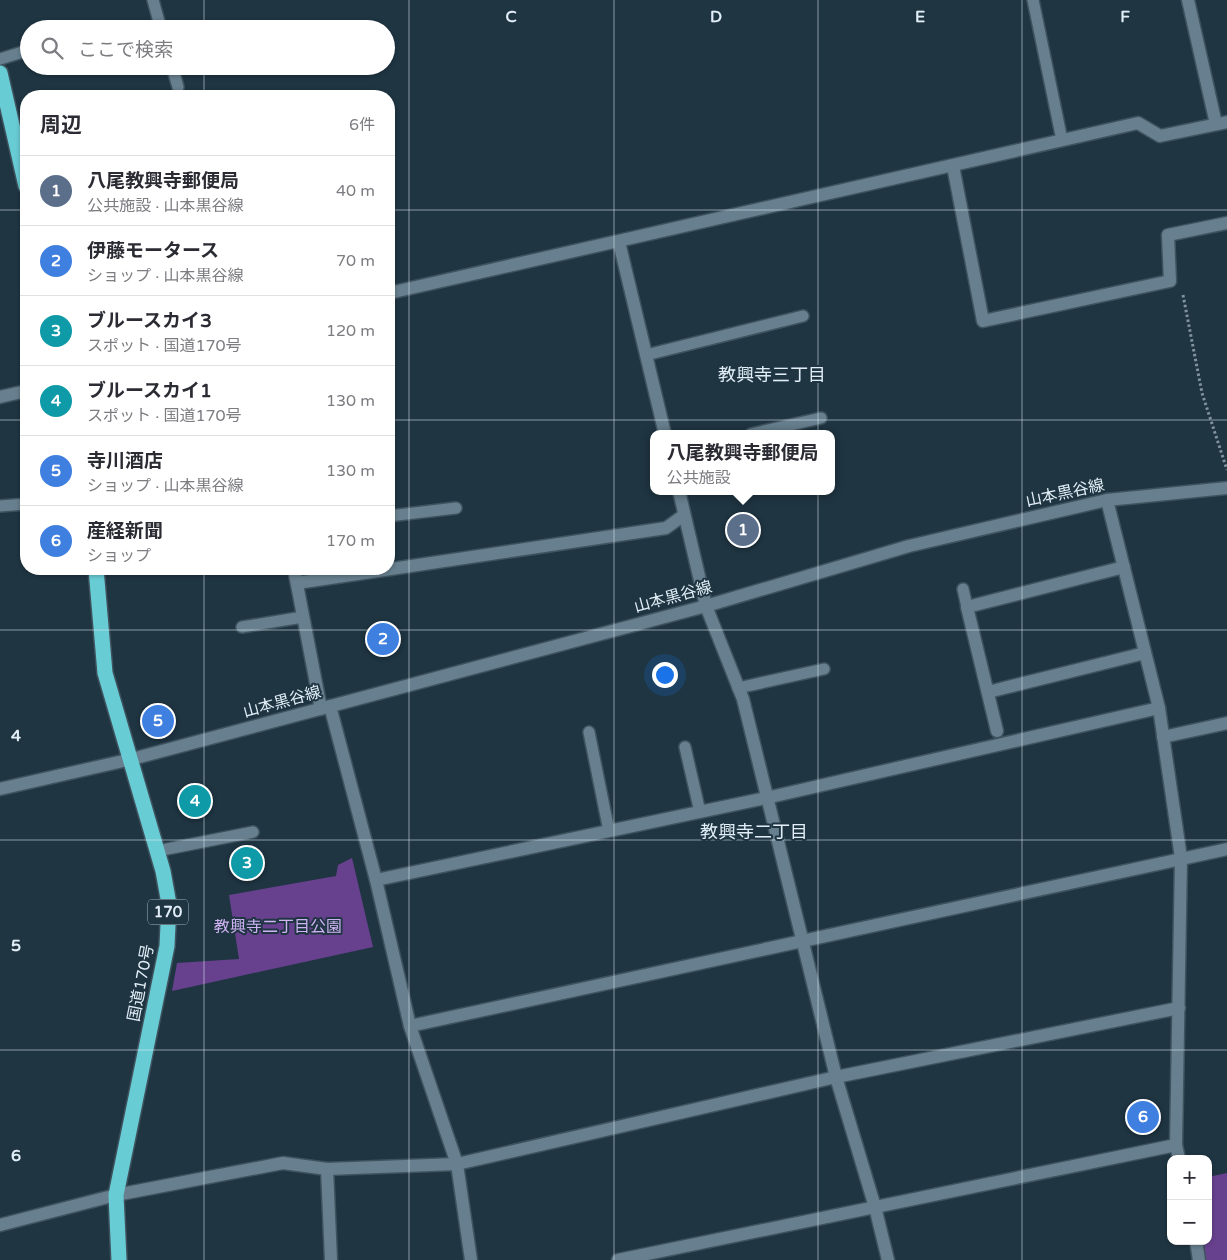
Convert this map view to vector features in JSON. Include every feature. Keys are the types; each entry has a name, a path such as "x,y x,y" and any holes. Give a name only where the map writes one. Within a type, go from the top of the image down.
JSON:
{"highway":[{"path":"0,72 20,150"},
{"name":"国道170号","path":"97,575 105,673 132,759 157,851 168,904 167,946 116,1195 118,1260"}],"street":[{"path":"395,292 1138,123 1160,136 1222,123 1188,0"},
{"path":"953,166 983,321 1170,281 1168,235 1227,223"},
{"path":"619,242 664,430"},
{"path":"0,397 20,392"},
{"name":"山本黒谷線","path":"0,789 132,759 326,708 706,606 909,546 1107,500 1227,488"},
{"path":"679,495 706,606 738,688 836,1077 875,1207 888,1260"},
{"path":"1107,500 1159,708 1181,858 1176,1145 1178,1155"},
{"path":"395,568 666,528 684,515"},
{"path":"998,731 967,607 1124,567"},
{"path":"295,575 303,617 326,708 376,880 410,1026 457,1164 471,1260"},
{"path":"297,583 351,575"},
{"path":"988,692 1145,653"},
{"path":"376,880 766,798 1159,708"},
{"path":"1163,736 1227,723"},
{"path":"410,1026 1227,849"},
{"path":"0,1225 116,1195 282,1163 327,1169 457,1164 836,1077 1179,1008"},
{"path":"618,1260 1176,1145"},
{"path":"327,1169 330,1260"},
{"path":"1197,1245 1199,1260"}],"lane":[{"path":"153,0 159,20"},
{"path":"1033,0 1062,140"},
{"path":"0,59 20,53"},
{"path":"175,75 178,87"},
{"path":"646,354 803,316"},
{"path":"768,430 821,418"},
{"path":"0,506 20,504"},
{"path":"395,515 456,508"},
{"path":"963,589 967,607"},
{"path":"242,627 303,617"},
{"path":"738,688 824,669"},
{"path":"589,732 608,831"},
{"path":"685,748 700,812"},
{"path":"157,851 253,832"}],"path":[{"path":"1170,281 1182,288 1202,394 1227,470"}],"green space":[{"name":"教興寺二丁目公園","path":"352,858 373,947 172,991 177,963 239,959 229,895 336,876 338,865"},
{"path":"1227,1173 1227,1260 1205,1260 1202,1245 1212,1245 1212,1176"}],"place":[{"name":"八尾教興寺郵便局","path":"743,530"},
{"name":"伊藤モータース","path":"383,639"},
{"name":"寺川酒店","path":"158,721"},
{"name":"ブルースカイ1","path":"195,801"},
{"name":"ブルースカイ3","path":"247,863"},
{"name":"産経新聞","path":"1143,1117"}],"district":[{"name":"教興寺三丁目","path":"772,375"},
{"name":"教興寺二丁目","path":"754,832"}]}
